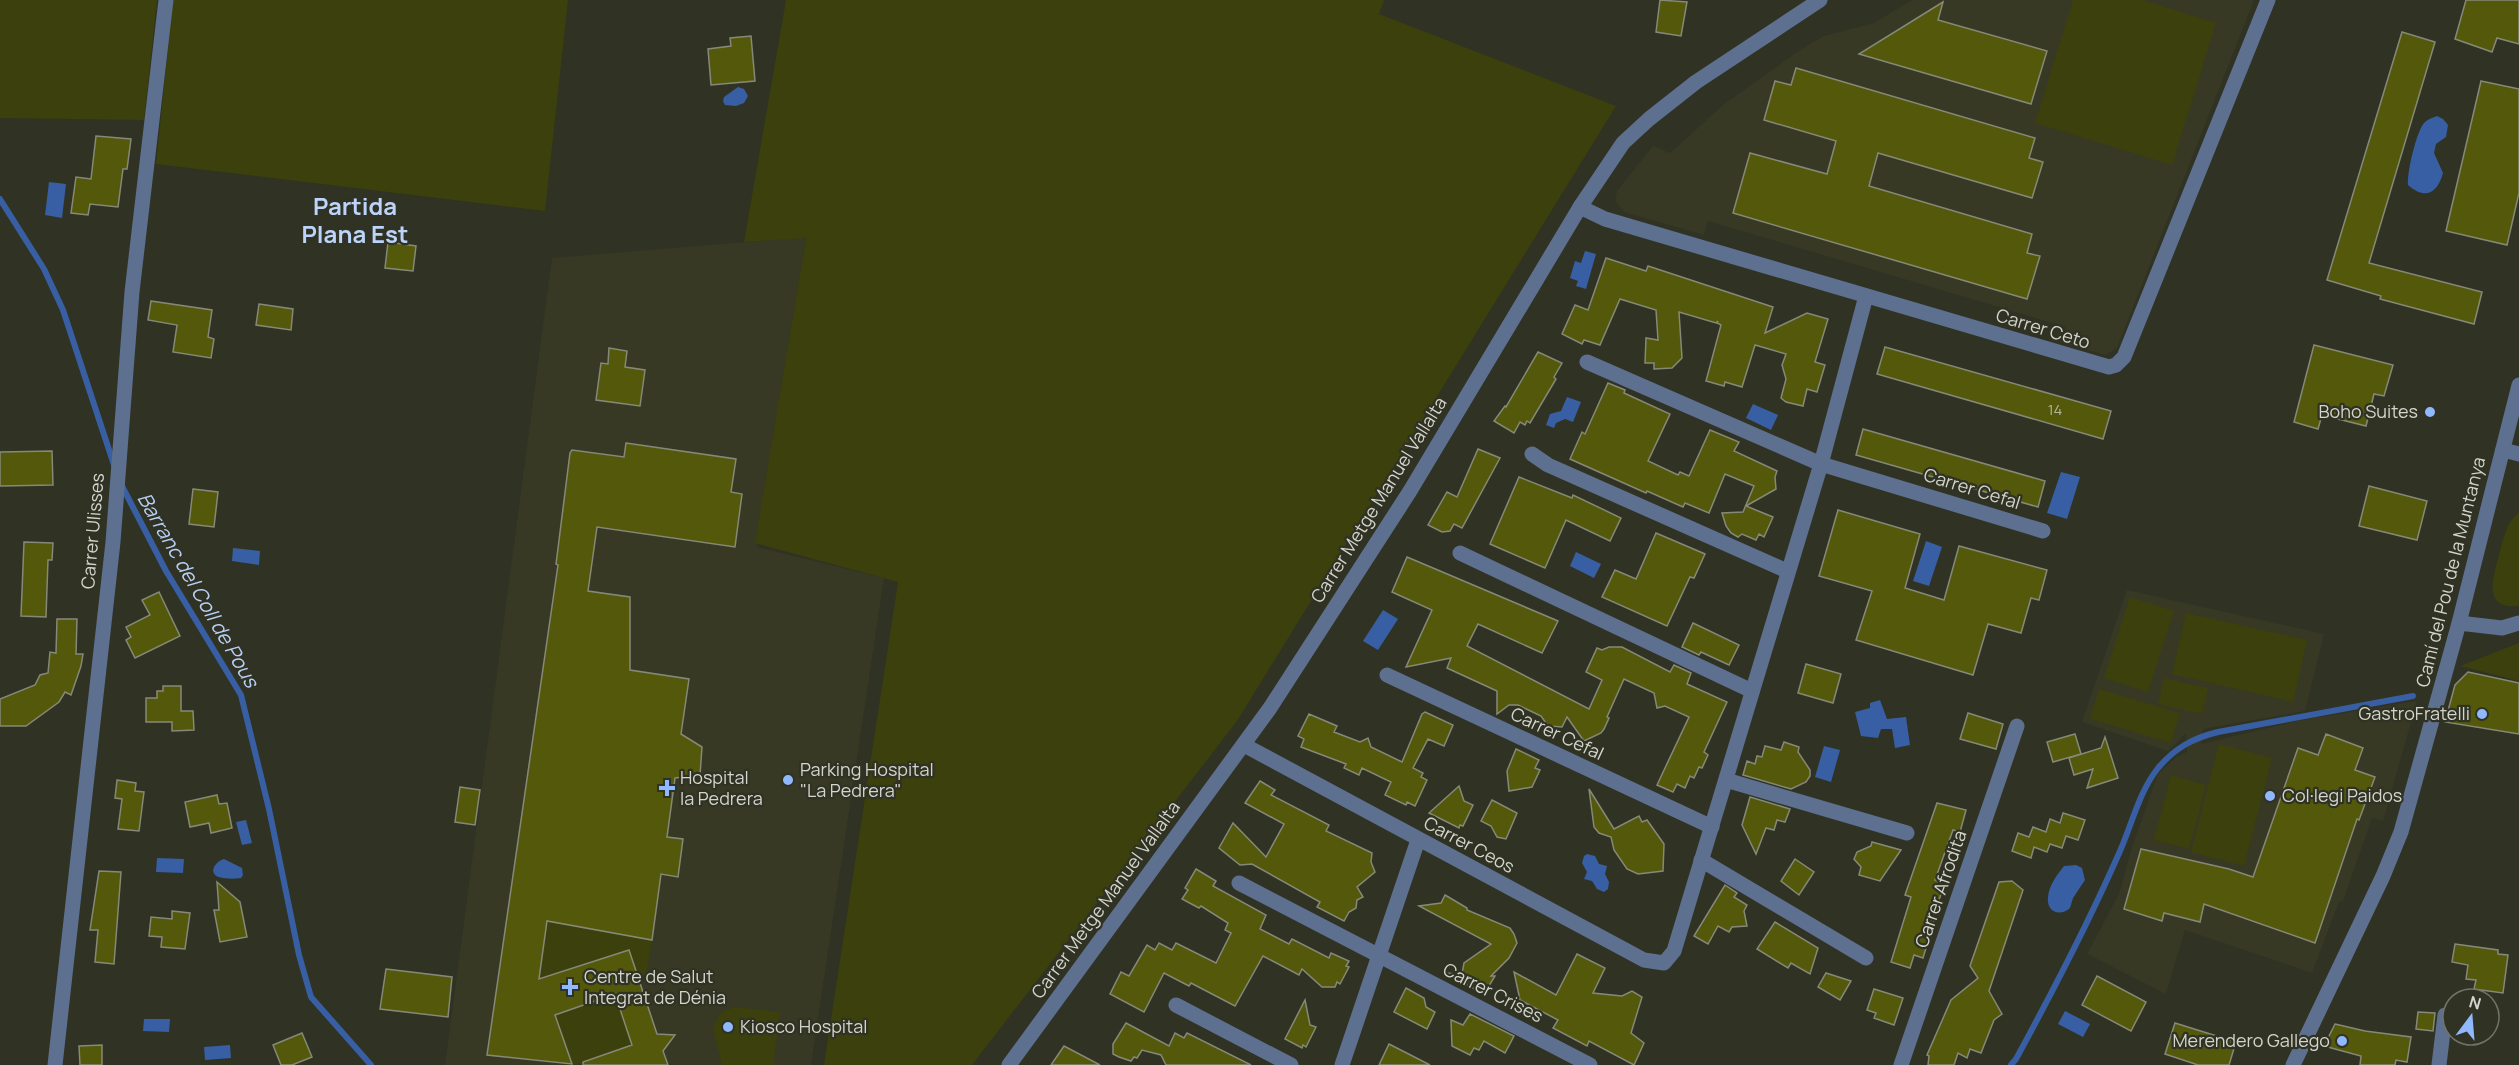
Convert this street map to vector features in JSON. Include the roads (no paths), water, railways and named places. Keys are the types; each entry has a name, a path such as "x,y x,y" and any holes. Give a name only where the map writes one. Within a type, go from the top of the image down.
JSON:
{"street":[{"name":"Carrer Ulisses","path":"55,1065 113,542 132,291 166,0"},
{"name":"Carrer Metge Manuel Vallalta","path":"1009,1065 1244,745 1410,491 1580,207 1623,143 1696,81 1820,0"},
{"name":"Carrer Ceto","path":"1580,207 1605,219 2101,367 2109,367 2120,362 2124,357 2268,0"},
{"path":"1866,297 1821,464 1701,860 1866,958"},
{"name":"Carrer Cefal","path":"1587,362 1821,464 2043,531"},
{"name":"Camí del Pou de la Muntanya","path":"2293,1065 2383,876 2401,832 2459,623 2519,385"},
{"path":"2502,450 2519,454"},
{"path":"1533,454 1548,465 1787,571"},
{"path":"1460,553 1752,691"},
{"path":"2459,623 2502,628 2519,623"},
{"name":"Carrer Cefal","path":"1387,675 1712,827"},
{"name":"Carrer Afrodita","path":"1901,1065 2017,726"},
{"name":"Carrer Ceos","path":"1244,745 1644,960 1664,963 1674,951 1701,860"},
{"path":"1726,780 1907,834"},
{"path":"1342,1065 1418,840"},
{"name":"Carrer Crises","path":"1239,883 1590,1065"},
{"path":"1176,1005 1291,1065"},
{"path":"2439,1065 2441,1047"}],"water":[{"path":"738,87 744,89 748,96 744,103 736,106 725,105 724,97"},
{"path":"2437,116 2448,125 2446,137 2436,144 2434,153 2443,173 2434,190 2425,193 2414,190 2408,185 2409,171 2421,128 2424,123"},
{"path":"49,182 66,184 62,218 45,215"},
{"path":"1585,251 1596,254 1586,289 1576,286 1578,281 1570,278 1575,261 1581,263"},
{"path":"1567,397 1581,402 1573,422 1565,419 1556,423 1554,428 1546,425 1550,414 1561,411"},
{"path":"1753,404 1778,415 1771,430 1746,418"},
{"path":"2061,472 2080,477 2067,519 2047,513"},
{"path":"1926,541 1942,547 1929,586 1913,581"},
{"path":"233,548 260,551 259,565 232,561"},
{"path":"1576,552 1601,564 1594,578 1570,566"},
{"path":"1383,610 1398,619 1378,650 1363,641"},
{"path":"1880,700 1887,719 1906,717 1910,745 1895,748 1892,729 1881,729 1878,738 1861,736 1855,712 1870,708 1870,703"},
{"path":"1824,746 1840,750 1831,782 1815,777"},
{"path":"246,820 252,843 242,845 236,822"},
{"path":"1587,854 1595,856 1599,864 1607,866 1605,874 1609,882 1608,889 1604,892 1597,889 1592,881 1584,879 1587,872 1582,863"},
{"path":"157,858 184,859 183,873 156,872"},
{"path":"224,859 242,868 241,878 224,878 215,875 214,867"},
{"path":"2076,865 2082,868 2085,880 2073,898 2070,908 2062,912 2054,912 2048,902 2052,884 2064,866"},
{"path":"2065,1011 2090,1024 2083,1037 2058,1024"},
{"path":"144,1019 170,1019 169,1032 143,1031"},
{"path":"230,1045 231,1058 205,1060 204,1047"}],"waterway":[{"name":"Barranc del Coll de Pous","path":"0,199 44,269 63,310 114,465"},
{"name":"Barranc del Coll de Pous","path":"122,486 166,571 241,695 269,809 299,955 311,997 371,1065"},
{"path":"2011,1065 2083,930 2151,777 2171,755 2200,737 2218,732 2413,696"}],"place":[{"name":"Boho Suites","path":"2430,412"},
{"name":"GastroFratelli","path":"2482,714"},
{"name":"Parking Hospital \"La Pedrera\"","path":"788,780"},
{"name":"Hospital la Pedrera","path":"667,788"},
{"name":"Col·legi Paidos","path":"2270,796"},
{"name":"Centre de Salut Integrat de Dénia","path":"570,987"},
{"name":"Kiosco Hospital","path":"728,1027"},
{"name":"Merendero Gallego","path":"2342,1041"}],"district":[{"name":"Partida Plana Est","path":"355,221"}]}
